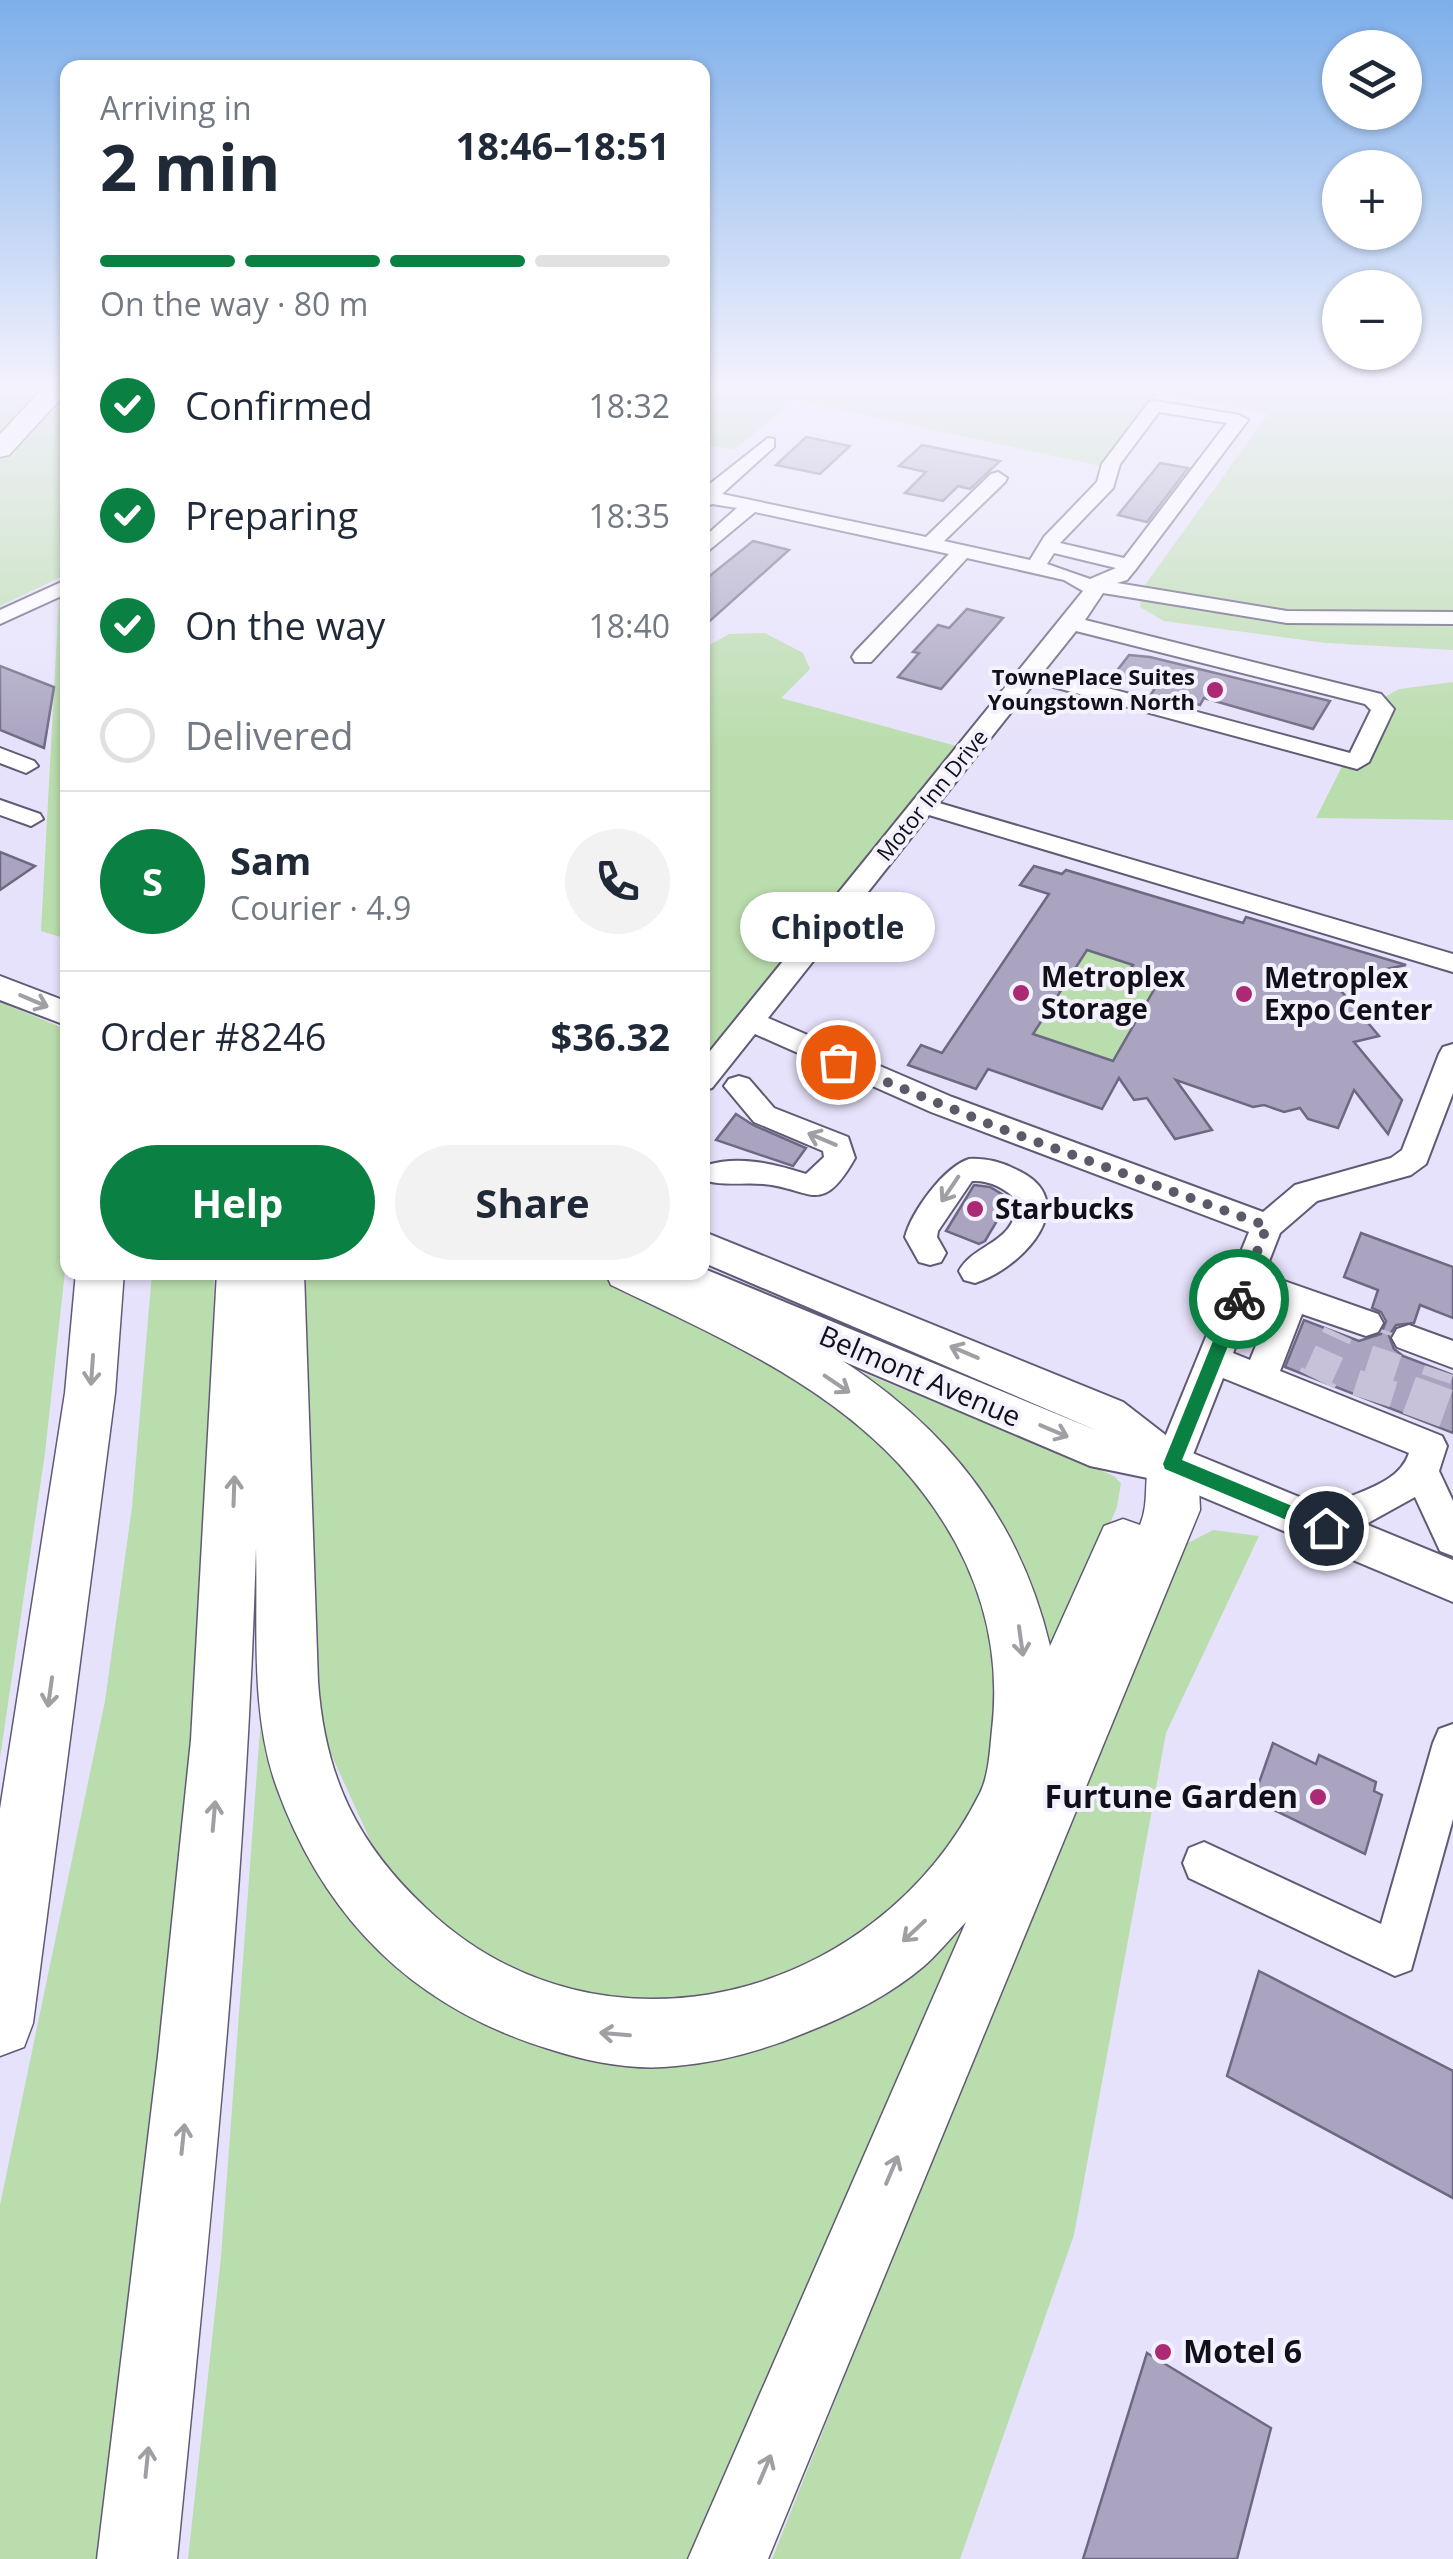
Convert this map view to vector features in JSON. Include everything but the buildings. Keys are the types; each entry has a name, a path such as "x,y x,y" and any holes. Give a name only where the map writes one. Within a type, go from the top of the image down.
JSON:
{"highway":[{"path":"0,2023 71,1538 90,1393 99,1280"},
{"path":"137,2559 192,2056 221,1740 242,1280"},
{"path":"280,1280 282,1532 292,1738 308,1789 328,1833 366,1890 410,1939 468,1985 524,2013 610,2034 700,2033 763,2017 865,1971 917,1931 970,1870 1009,1804 1143,1498 1172,1464"},
{"path":"644,1280 800,1360 877,1411 918,1450 954,1493 986,1542 1010,1590 1022,1636 1026,1712 1009,1804"},
{"path":"728,2559 1173,1510 1172,1464"}],"main road":[{"path":"0,959 60,984"},
{"path":"0,987 60,1013"},
{"name":"Belmont Avenue","path":"710,1249 1108,1414 1172,1464"},
{"name":"Belmont Avenue","path":"692,1280 1105,1452 1172,1464 1453,1581"}],"street":[{"path":"710,543 752,505"},
{"path":"754,505 963,551 1091,585 1287,617 1453,618"},
{"path":"930,544 970,505"},
{"path":"1035,568 1048,546 1086,505"},
{"path":"1091,585 1120,576 1174,505"},
{"path":"1048,546 1129,565"},
{"path":"863,657 963,551"},
{"name":"Motor Inn Drive","path":"710,1071 1090,600 1091,585"},
{"path":"0,618 60,589"},
{"path":"1030,674 1357,762 1384,709 1373,699 1071,624"},
{"path":"0,756 26,766"},
{"path":"924,806 1453,963"},
{"path":"0,807 32,819"},
{"path":"751,1020 817,1053 999,1128 1267,1226"},
{"path":"1172,1464 1267,1226 1306,1193 1363,1174 1400,1167 1415,1156 1453,1054"},
{"path":"718,1173 766,1173 809,1186 826,1178 840,1158 837,1144 764,1116 739,1086"},
{"path":"930,1253 920,1237 961,1173 980,1169 1020,1184 1033,1196 1033,1210 1006,1255 975,1271"},
{"path":"1246,1281 1350,1324"},
{"path":"1260,1378 1292,1298"},
{"path":"1409,1338 1445,1358"},
{"path":"1214,1360 1260,1378 1314,1389 1368,1410 1428,1446 1453,1540"},
{"path":"1326,1528 1388,1497 1428,1446"},
{"path":"1204,1864 1395,1954 1453,1744"}],"green space":[{"path":"0,505 60,505 60,577 0,606"},
{"path":"1202,505 1453,505 1453,650 1326,643 1164,621 1140,607 1142,589"},
{"path":"60,596 60,937 41,931"},
{"path":"765,633 803,653 810,669 781,698 960,747 710,1050 710,645 729,634"},
{"path":"1453,682 1453,820 1316,818 1374,703 1399,689"},
{"path":"1087,950 1133,965 1130,971 1159,981 1113,1061 1028,1043"},
{"path":"0,1002 60,1027 60,1280 64,1280 45,1453 0,1758"},
{"path":"151,1280 214,1280 211,1434 192,1756 108,2559 0,2559 0,2205 105,1701 132,1507"},
{"path":"306,1280 620,1280 730,1332 870,1425 958,1526 1000,1644 991,1774 956,1841 871,1932 798,1970 722,1993 635,2003 546,1985 466,1949 387,1877 326,1743 303,1562"},
{"path":"861,1372 1114,1476 1121,1483 1117,1507 1043,1683 925,1432"},
{"path":"1213,1530 1259,1536 1166,1733 1074,2235 960,2559 772,2559 1058,1841 1180,1547"},
{"path":"262,1703 317,1842 596,2050 965,1909 984,1918 707,2559 188,2559 221,2257"}],"tunnel":[{"path":"1317,1379 1338,1333"},
{"path":"1378,1379 1393,1333"},
{"path":"1437,1376 1439,1370"},
{"path":"1317,1380 1319,1376"},
{"path":"1371,1401 1379,1376"},
{"path":"1421,1420 1437,1376"}],"way so far":[{"path":"838,1062 999,1128 1267,1226 1239,1299"}],"place":[{"name":"TownePlace Suites Youngstown North","path":"1215,690"},
{"name":"Metroplex Storage","path":"1021,993"},
{"name":"Metroplex Expo Center","path":"1244,994"},
{"name":"Chipotle","path":"838,1062"},
{"name":"Starbucks","path":"975,1209"},
{"name":"Furtune Garden","path":"1318,1797"},
{"name":"Motel 6","path":"1163,2352"}],"route":[{"path":"1239,1299 1172,1464 1326,1528"}]}
